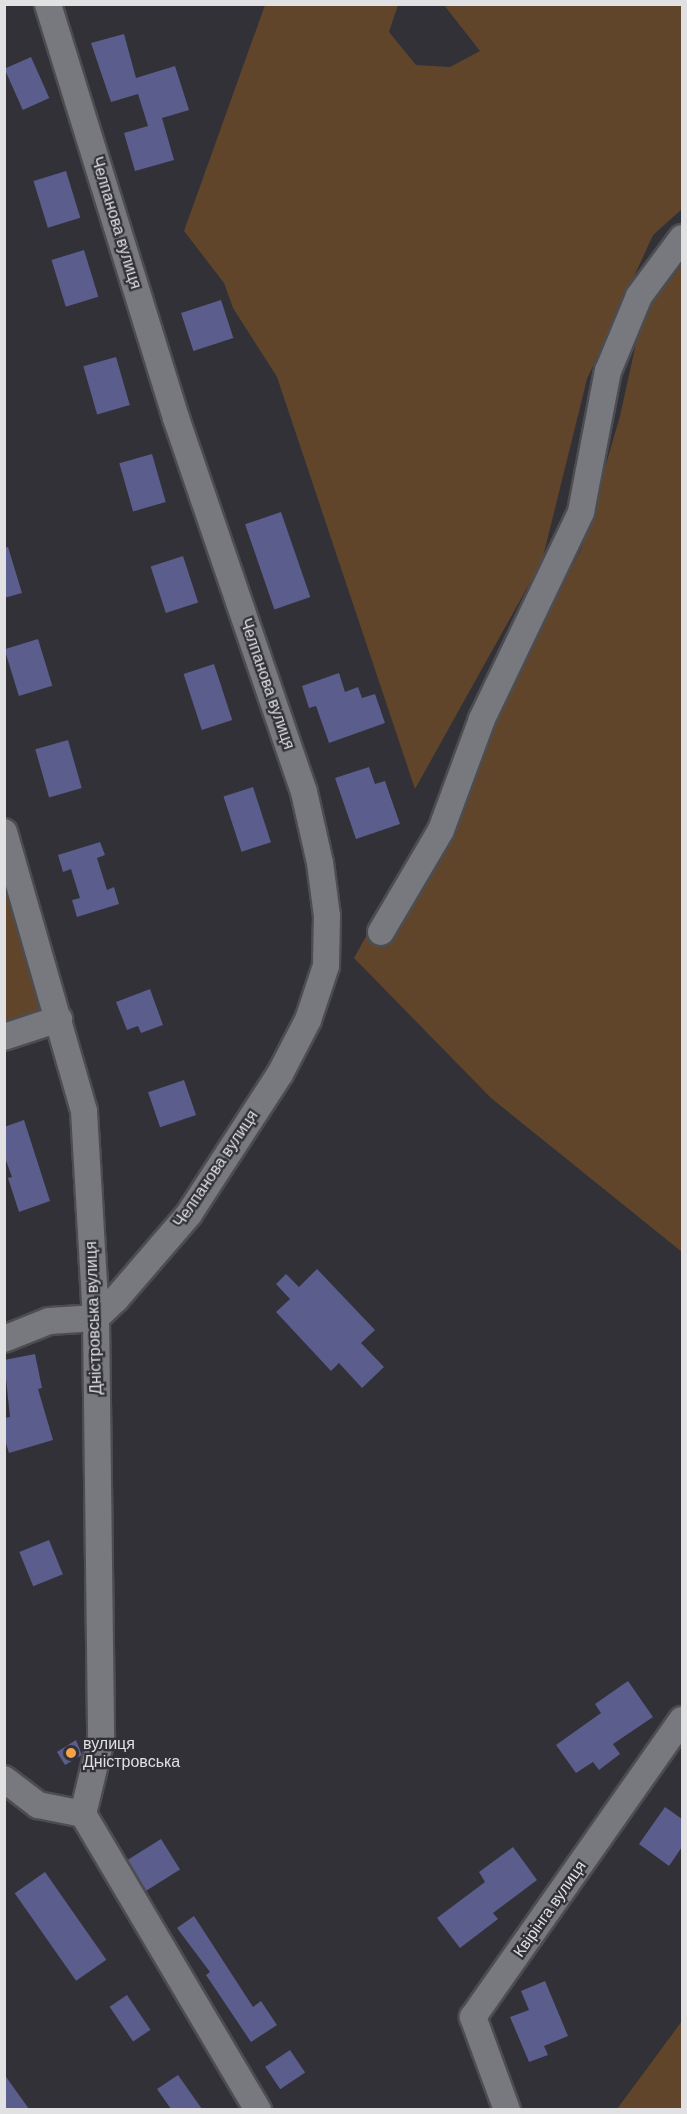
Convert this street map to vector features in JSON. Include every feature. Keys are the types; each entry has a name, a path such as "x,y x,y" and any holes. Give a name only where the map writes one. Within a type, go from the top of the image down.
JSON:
{"street":[{"name":"Челпанова вулиця","path":"48,4 176,418 304,792 327,916 326,966 308,1020 280,1074 189,1214 96,1318"},
{"path":"381,932 441,830 482,719 581,512 608,371 639,296 682,238"},
{"name":"Дністровська вулиця","path":"4,832 84,1110 96,1318 101,1739 83,1814"},
{"path":"4,1037 58,1019"},
{"path":"4,1339 49,1321 96,1318"},
{"name":"Квірінга вулиця","path":"507,2109 473,2017 682,1720"},
{"path":"4,1779 39,1805 83,1814 258,2109"}],"shaded area":[{"path":"265,5 398,5 389,32 416,65 450,67 480,51 444,5 682,5 682,209 653,235 587,379 542,561 415,789 277,377 233,308 224,283 184,231"},
{"path":"682,265 682,1252 491,1098 354,958 581,550 620,416 642,316"},
{"path":"4,857 49,1011 4,1026"},
{"path":"682,2021 682,2109 617,2109"}],"building":[{"path":"124,34 136,78 175,66 189,110 162,118 174,160 135,171 124,133 148,126 138,94 111,102 91,43"},
{"path":"31,57 49,98 23,110 5,69"},
{"path":"66,171 80,218 48,228 33,181"},
{"path":"84,250 98,297 66,307 51,260"},
{"path":"221,300 233,338 193,351 181,313"},
{"path":"116,357 130,405 97,414 83,366"},
{"path":"152,454 166,502 133,511 119,463"},
{"path":"281,512 310,597 274,609 245,524"},
{"path":"8,547 22,593 4,598 4,548"},
{"path":"183,556 198,603 166,613 151,567"},
{"path":"38,639 52,686 19,696 5,649"},
{"path":"214,664 232,720 202,730 184,674"},
{"path":"339,673 345,692 358,687 362,698 375,694 385,723 329,743 316,706 309,708 302,686"},
{"path":"68,740 82,788 49,797 35,749"},
{"path":"369,767 375,784 385,781 400,824 356,839 335,778"},
{"path":"253,787 271,842 241,852 224,797"},
{"path":"100,842 105,855 97,858 107,890 114,887 119,904 77,917 72,900 80,898 71,869 63,872 58,855"},
{"path":"150,989 163,1025 141,1033 138,1026 127,1030 116,1002"},
{"path":"184,1080 196,1115 160,1127 148,1092"},
{"path":"24,1120 50,1201 19,1212 8,1178 12,1177 4,1155 4,1127"},
{"path":"317,1269 375,1330 361,1343 384,1367 362,1388 339,1363 331,1371 276,1312 290,1299 276,1284 286,1274 299,1287"},
{"path":"35,1354 42,1388 38,1389 53,1440 9,1453 4,1437 4,1418 10,1417 4,1360"},
{"path":"49,1540 63,1574 33,1586 19,1552"},
{"path":"628,1681 653,1717 613,1744 620,1754 599,1770 593,1762 576,1773 556,1745 601,1713 595,1704"},
{"name":"вулиця Дністровська","path":"76,1740 82,1755 65,1765 57,1752"},
{"path":"665,1807 682,1819 682,1847 669,1866 639,1844"},
{"path":"161,1839 180,1870 146,1891 127,1860"},
{"path":"513,1847 537,1880 493,1913 498,1919 460,1948 437,1918 485,1882 479,1872"},
{"path":"45,1872 106,1960 76,1981 15,1893"},
{"path":"194,1916 253,2007 261,2001 277,2025 251,2042 206,1975 210,1972 177,1928"},
{"path":"545,1981 568,2036 544,2046 548,2055 529,2062 510,2017 529,2010 521,1991"},
{"path":"127,1995 150,2030 133,2042 110,2007"},
{"path":"290,2050 305,2072 280,2089 265,2067"},
{"path":"4,2074 29,2109 4,2109"},
{"path":"178,2075 202,2109 171,2109 157,2089"}],"place":[{"name":"вулиця Дністровська","path":"71,1753"}]}
